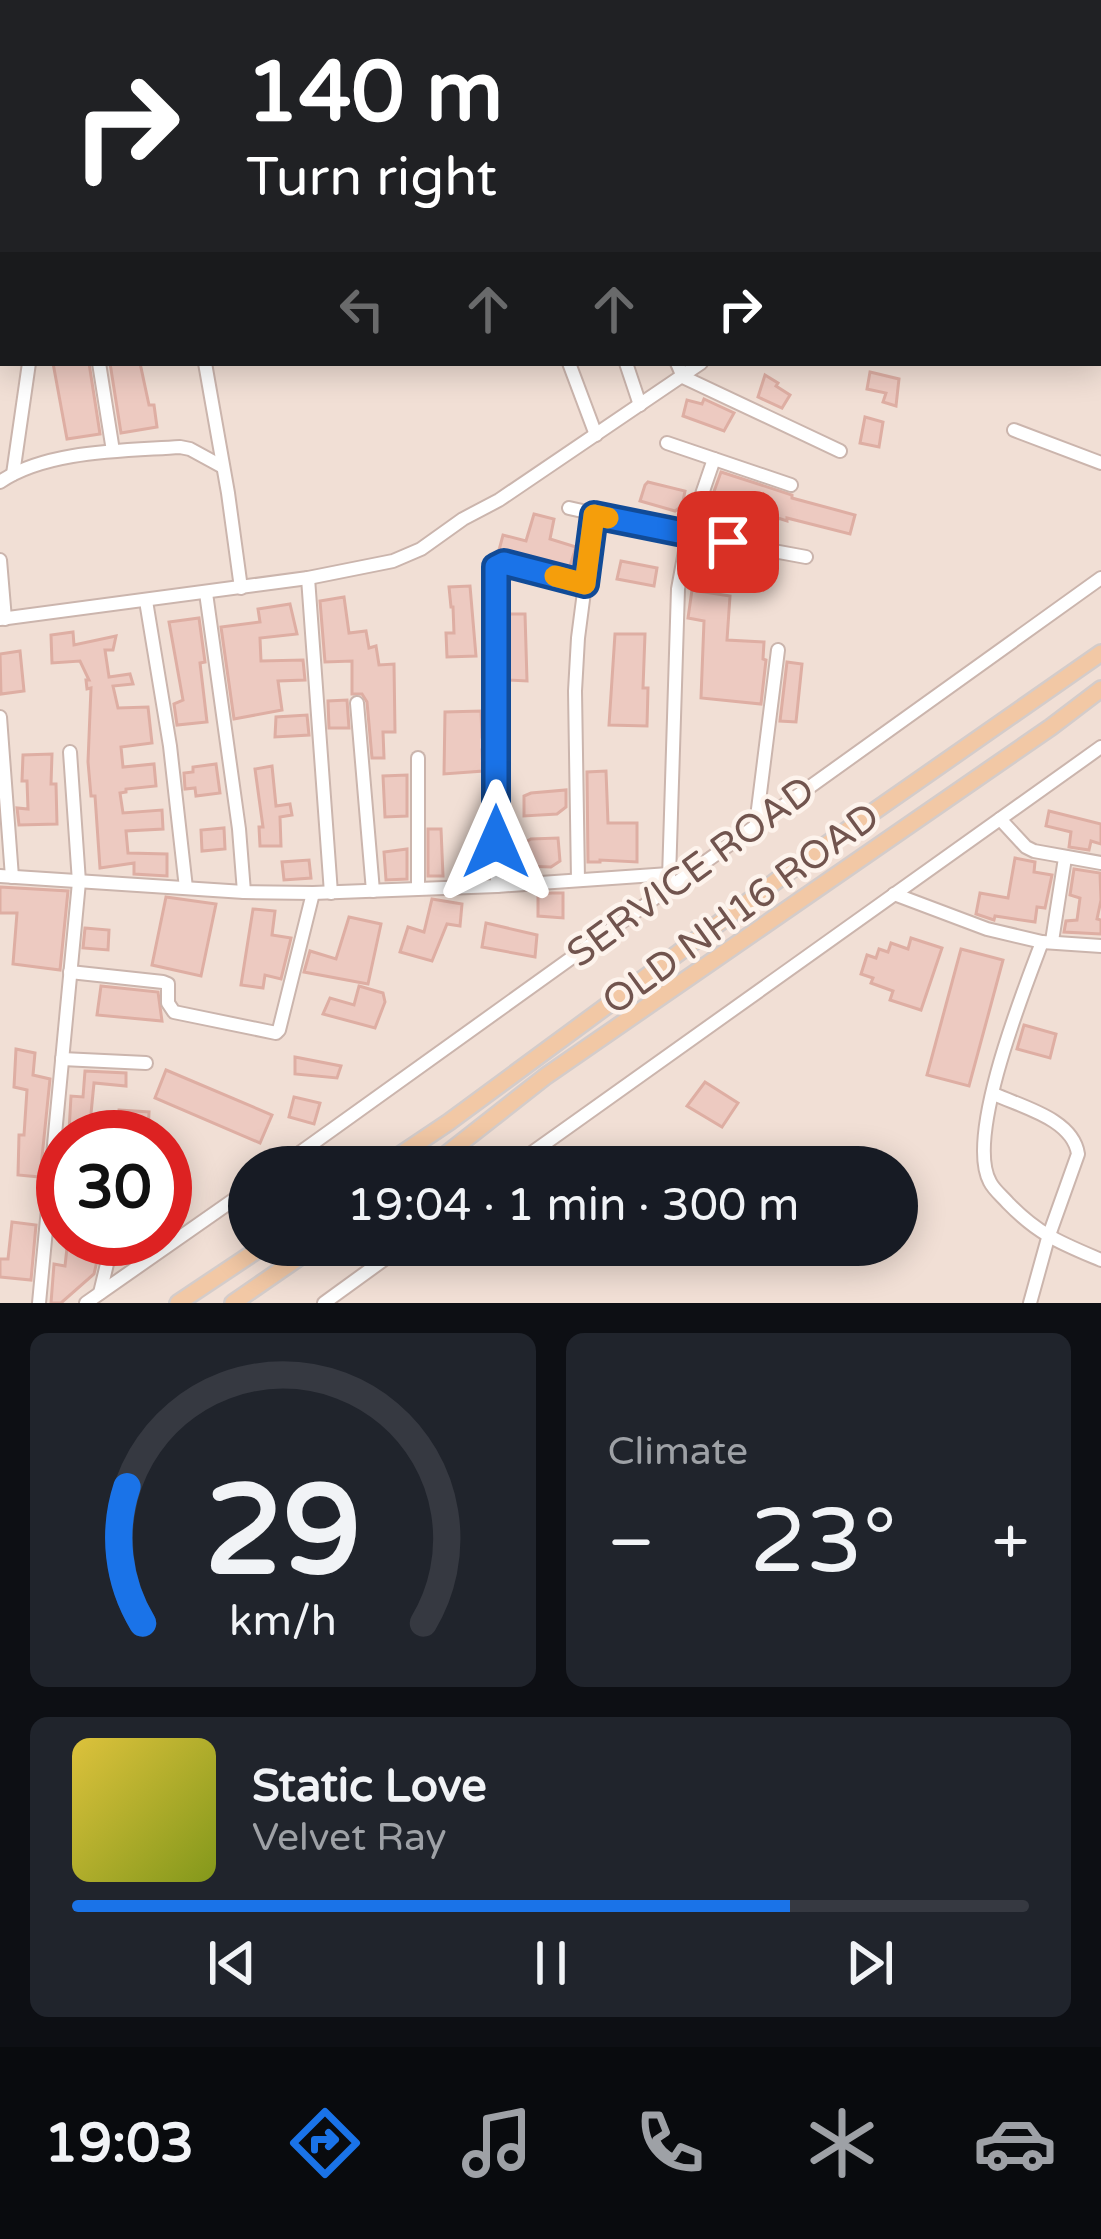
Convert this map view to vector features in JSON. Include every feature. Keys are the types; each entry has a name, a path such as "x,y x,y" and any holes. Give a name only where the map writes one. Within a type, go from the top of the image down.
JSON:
{"main road":[{"name":"OLD NH16 ROAD","path":"414,1146 810,856 1101,653"},
{"name":"OLD NH16 ROAD","path":"457,1146 546,1076 1101,689"},
{"path":"178,1303 234,1266"},
{"path":"233,1303 287,1266"}],"street":[{"path":"13,474 29,366"},
{"path":"99,366 113,451"},
{"path":"206,366 241,588"},
{"path":"569,366 596,435"},
{"path":"627,366 640,405"},
{"path":"0,560 3,619 241,588 393,561 499,500 640,405 680,370 840,451"},
{"path":"1014,430 1101,464"},
{"path":"667,442 790,485"},
{"path":"0,482 28,466 113,451 180,447 223,467"},
{"path":"0,717 6,876 313,893 670,880 678,589 688,535 714,459"},
{"path":"569,508 806,557"},
{"path":"578,880 575,692 594,515"},
{"path":"497,886 496,567 504,563 585,584"},
{"path":"308,578 332,892"},
{"name":"SERVICE ROAD","path":"309,1146 670,880 756,825 1101,578"},
{"path":"206,592 244,892"},
{"path":"146,602 170,746 186,888"},
{"path":"756,825 778,650"},
{"path":"357,703 373,891"},
{"path":"541,1146 1101,747"},
{"path":"60,1110 79,882 70,752"},
{"path":"418,758 418,888"},
{"path":"1000,819 1026,847 1065,859 1101,862"},
{"path":"1065,859 1047,942 1014,1018 984,1130 987,1174 992,1186 1048,1238 1101,1260"},
{"path":"70,972 163,982 168,984 168,1003 174,1012 276,1033 313,893"},
{"path":"894,894 987,929 1047,942 1101,946"},
{"path":"62,1059 146,1063"},
{"path":"994,1094 1058,1124 1076,1142 1078,1154 1030,1303"},
{"path":"86,1303 228,1204"},
{"path":"39,1303 43,1266"},
{"path":"100,1293 106,1266"},
{"path":"324,1303 375,1266"}],"shaded area":[{"path":"0,366 1101,366 1101,1303 0,1303"}],"building":[{"path":"54,366 89,366 100,434 67,439"},
{"path":"110,366 141,366 157,427 121,433"},
{"path":"870,372 899,379 896,406 883,402 886,393 867,389"},
{"path":"765,375 790,395 782,408 758,397"},
{"path":"704,399 734,413 724,431 683,416 687,400 702,404"},
{"path":"865,417 883,422 879,447 860,443"},
{"path":"721,472 855,515 850,534 787,518 778,518 774,540 718,530 727,501 712,497"},
{"path":"648,482 685,491 682,506 675,511 640,501"},
{"path":"534,514 554,519 550,539 576,547 569,569 498,554 503,535 526,541"},
{"path":"697,547 752,558 751,573 695,568"},
{"path":"621,561 657,568 654,586 617,579"},
{"path":"470,586 476,656 447,657 446,633 454,633 449,587"},
{"path":"692,590 730,596 727,640 764,642 761,704 701,698 704,621 688,618"},
{"path":"344,597 349,633 366,631 369,648 376,646 379,665 394,664 395,732 383,732 384,758 372,758 367,702 362,694 352,694 352,661 325,662 320,601"},
{"path":"290,604 297,634 260,638 261,661 303,660 305,680 278,681 282,710 234,719 221,627 260,622 258,609"},
{"path":"507,614 525,614 527,681 507,680"},
{"path":"199,618 207,722 177,725 174,704 183,700 169,622"},
{"path":"73,632 74,645 116,636 113,650 105,650 109,677 130,674 133,684 113,686 118,708 148,707 152,743 121,747 123,767 154,764 156,786 120,793 123,813 162,810 163,829 126,831 128,853 167,854 167,876 134,874 134,863 100,868 88,762 91,688 87,689 89,680 80,661 52,663 51,635"},
{"path":"615,634 645,634 647,726 609,725"},
{"path":"20,651 24,691 1,694 0,654"},
{"path":"787,662 802,664 796,722 780,721"},
{"path":"347,700 349,728 329,728 328,701"},
{"path":"481,711 482,737 486,737 483,771 444,774 445,712"},
{"path":"307,715 309,735 275,737 276,717"},
{"path":"52,754 57,824 19,825 17,808 28,809 23,755"},
{"path":"216,764 220,793 196,796 195,788 185,789 184,773"},
{"path":"272,766 276,806 290,804 292,815 280,817 281,846 260,846 259,827 263,827 255,769"},
{"path":"606,771 608,823 637,823 637,862 588,862 587,772"},
{"path":"407,775 407,816 385,817 383,776"},
{"path":"566,790 566,807 557,814 524,816 524,796"},
{"path":"1049,811 1101,824 1101,844 1091,841 1089,850 1069,847 1071,832 1046,826"},
{"path":"224,828 225,849 202,851 201,830"},
{"path":"428,829 441,829 443,876 428,876"},
{"path":"558,838 560,861 551,867 522,866 522,844"},
{"path":"407,849 407,879 386,880 384,852"},
{"path":"1015,858 1035,862 1034,872 1052,875 1045,908 1037,907 1035,922 976,914 980,893 1008,898"},
{"path":"309,860 311,878 284,880 282,862"},
{"path":"1074,869 1100,873 1097,919 1101,920 1101,934 1064,932 1066,921 1077,920 1080,898 1070,895"},
{"path":"0,887 68,891 60,970 13,964 17,913 0,913"},
{"path":"563,893 563,918 538,916 538,894"},
{"path":"166,897 216,904 201,976 152,965"},
{"path":"432,899 462,904 460,926 447,924 432,961 400,952 408,927 424,932"},
{"path":"253,909 275,911 272,935 291,938 281,979 265,975 263,988 241,985"},
{"path":"349,917 381,924 368,984 304,972 310,951 336,959"},
{"path":"486,923 537,935 535,957 482,947"},
{"path":"85,928 109,930 108,950 83,948"},
{"path":"911,938 942,948 921,1010 890,1000 893,991 861,974 867,955 876,958 879,949 888,952 891,943 908,949"},
{"path":"961,949 1003,960 969,1086 927,1075"},
{"path":"101,986 158,992 162,1021 97,1015"},
{"path":"359,986 383,993 385,1002 375,1028 323,1014 330,998 354,1005"},
{"path":"1024,1025 1056,1034 1050,1058 1017,1049"},
{"path":"16,1049 35,1053 33,1075 50,1079 47,1110 36,1110 36,1177 18,1175 27,1090 14,1087"},
{"path":"295,1057 341,1066 337,1078 295,1074"},
{"path":"166,1070 272,1115 260,1143 155,1098"},
{"path":"85,1071 126,1073 126,1086 94,1083 91,1110 70,1110 71,1096 83,1097"},
{"path":"705,1082 738,1103 722,1127 687,1106"},
{"path":"294,1097 320,1103 314,1124 289,1117"},
{"path":"12,1222 36,1225 31,1280 0,1277 0,1259 8,1259"},
{"path":"54,1266 96,1266 94,1274 61,1303 51,1303"}],"slow traffic":[{"path":"555,576 585,584 594,515 608,518"}],"route":[{"path":"496,842 496,567 504,563 585,584 594,515 728,542"}]}
